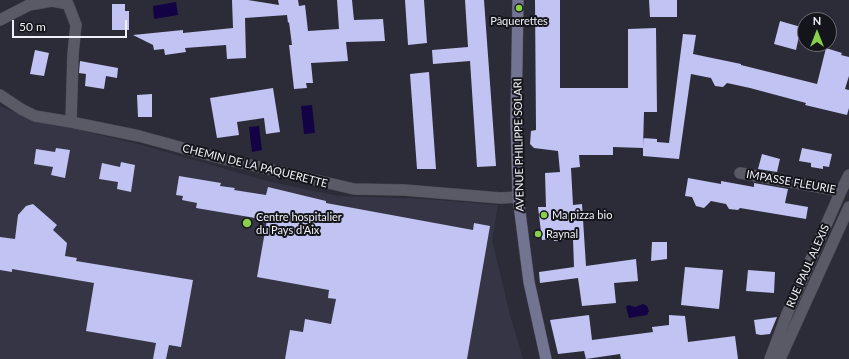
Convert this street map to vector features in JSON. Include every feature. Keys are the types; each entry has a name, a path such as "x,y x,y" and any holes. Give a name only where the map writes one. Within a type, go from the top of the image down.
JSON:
{"main road":[{"name":"AVENUE PHILIPPE SOLARI","path":"518,0 516,120 518,197 529,282 546,359"}],"street":[{"path":"0,20 29,5 52,1 68,4 76,25 73,54 71,122"},
{"name":"CHEMIN DE LA PAQUERETTE","path":"0,95 21,109 35,116 139,136 216,157 354,190 404,190 500,198 518,197"},
{"name":"IMPASSE FLEURIE","path":"740,173 841,191"},
{"name":"RUE PAUL ALEXIS","path":"770,359 787,314 849,176"},
{"path":"780,359 849,207"}],"shaded area":[{"path":"176,2 178,15 154,19 153,6"},
{"path":"312,105 315,133 304,134 301,106"},
{"name":"Centre hospitalier du Pays d'Aix","path":"0,106 25,117 142,145 267,181 339,196 426,199 498,205 492,240 510,315 523,359 0,359"},
{"path":"259,126 262,150 252,152 249,127"},
{"path":"643,304 647,306 649,311 647,315 629,318 626,307 628,305 635,307"}],"building":[{"path":"232,0 248,0 279,5 278,0 298,0 299,6 305,5 308,31 339,29 337,0 352,0 354,20 383,19 385,41 346,42 348,61 311,63 313,83 306,83 307,88 294,89 289,45 292,45 287,15 245,18 246,58 227,59 226,45 185,48 186,52 165,55 164,49 154,50 153,45 133,35 183,30 183,33 233,28"},
{"path":"405,0 424,0 427,43 408,45"},
{"path":"465,0 484,0 496,166 477,167 470,61 433,64 432,50 468,47"},
{"path":"535,0 560,0 560,88 628,88 628,29 656,28 657,112 644,112 643,148 613,147 613,155 579,155 580,167 571,168 573,205 582,204 586,266 636,259 638,281 614,283 616,303 582,306 578,278 540,283 539,272 574,267 573,239 554,241 554,239 542,240 538,207 546,207 545,173 560,172 558,151 534,148 530,144 531,131 536,130"},
{"path":"649,0 677,0 677,17 650,17"},
{"path":"112,4 125,4 125,11 129,11 129,30 112,30"},
{"path":"780,21 797,26 796,50 774,44"},
{"path":"683,34 696,35 693,54 741,64 817,84 825,52 837,51 842,53 841,55 849,57 849,76 845,89 849,90 849,108 847,115 805,105 806,103 750,88 727,83 723,87 715,86 711,78 691,74 679,159 643,156 643,138 657,139 657,142 669,143"},
{"path":"35,50 49,53 44,76 30,74"},
{"path":"80,61 118,68 117,78 106,76 104,89 85,86 86,74 79,73"},
{"path":"429,72 436,169 417,169 410,74"},
{"path":"273,88 280,132 266,134 264,118 237,122 239,135 217,138 210,98"},
{"path":"152,94 152,117 138,117 137,95"},
{"path":"56,148 70,150 65,178 51,175 53,167 34,164 36,149 55,152"},
{"path":"802,148 832,154 829,167 823,166 823,169 811,167 811,163 799,161"},
{"path":"762,154 780,159 777,172 758,169"},
{"path":"121,162 135,165 131,192 117,189 118,182 99,179 102,163 120,167"},
{"path":"179,176 221,183 220,186 235,188 234,190 266,195 268,187 326,201 326,203 473,230 474,223 490,226 467,359 285,359 290,330 303,332 305,319 331,324 336,299 328,298 329,290 257,277 267,220 196,208 197,203 182,200 183,196 176,195"},
{"path":"688,178 721,184 721,181 754,187 754,183 788,189 785,203 808,207 806,219 740,208 738,210 729,209 726,204 711,201 704,208 696,206 692,197 685,196"},
{"path":"33,204 57,225 53,230 67,243 65,256 77,258 76,261 193,280 181,347 169,345 166,359 153,359 156,343 86,331 94,283 12,269 12,272 0,270 0,237 15,239 18,215 26,206"},
{"path":"652,242 667,242 667,259 651,261"},
{"path":"685,267 723,270 719,309 681,305"},
{"path":"748,270 775,272 774,293 746,291"},
{"path":"589,315 592,340 653,332 652,327 669,325 669,315 685,316 688,342 735,336 738,359 621,359 620,354 586,359 584,351 558,354 550,320"},
{"path":"777,317 770,334 756,334 754,320"}],"place":[{"name":"Pâquerettes","path":"519,8"},
{"name":"Ma pizza bio","path":"544,215"},
{"name":"Centre hospitalier du Pays d'Aix","path":"247,223"},
{"name":"Raynal","path":"538,234"}]}
